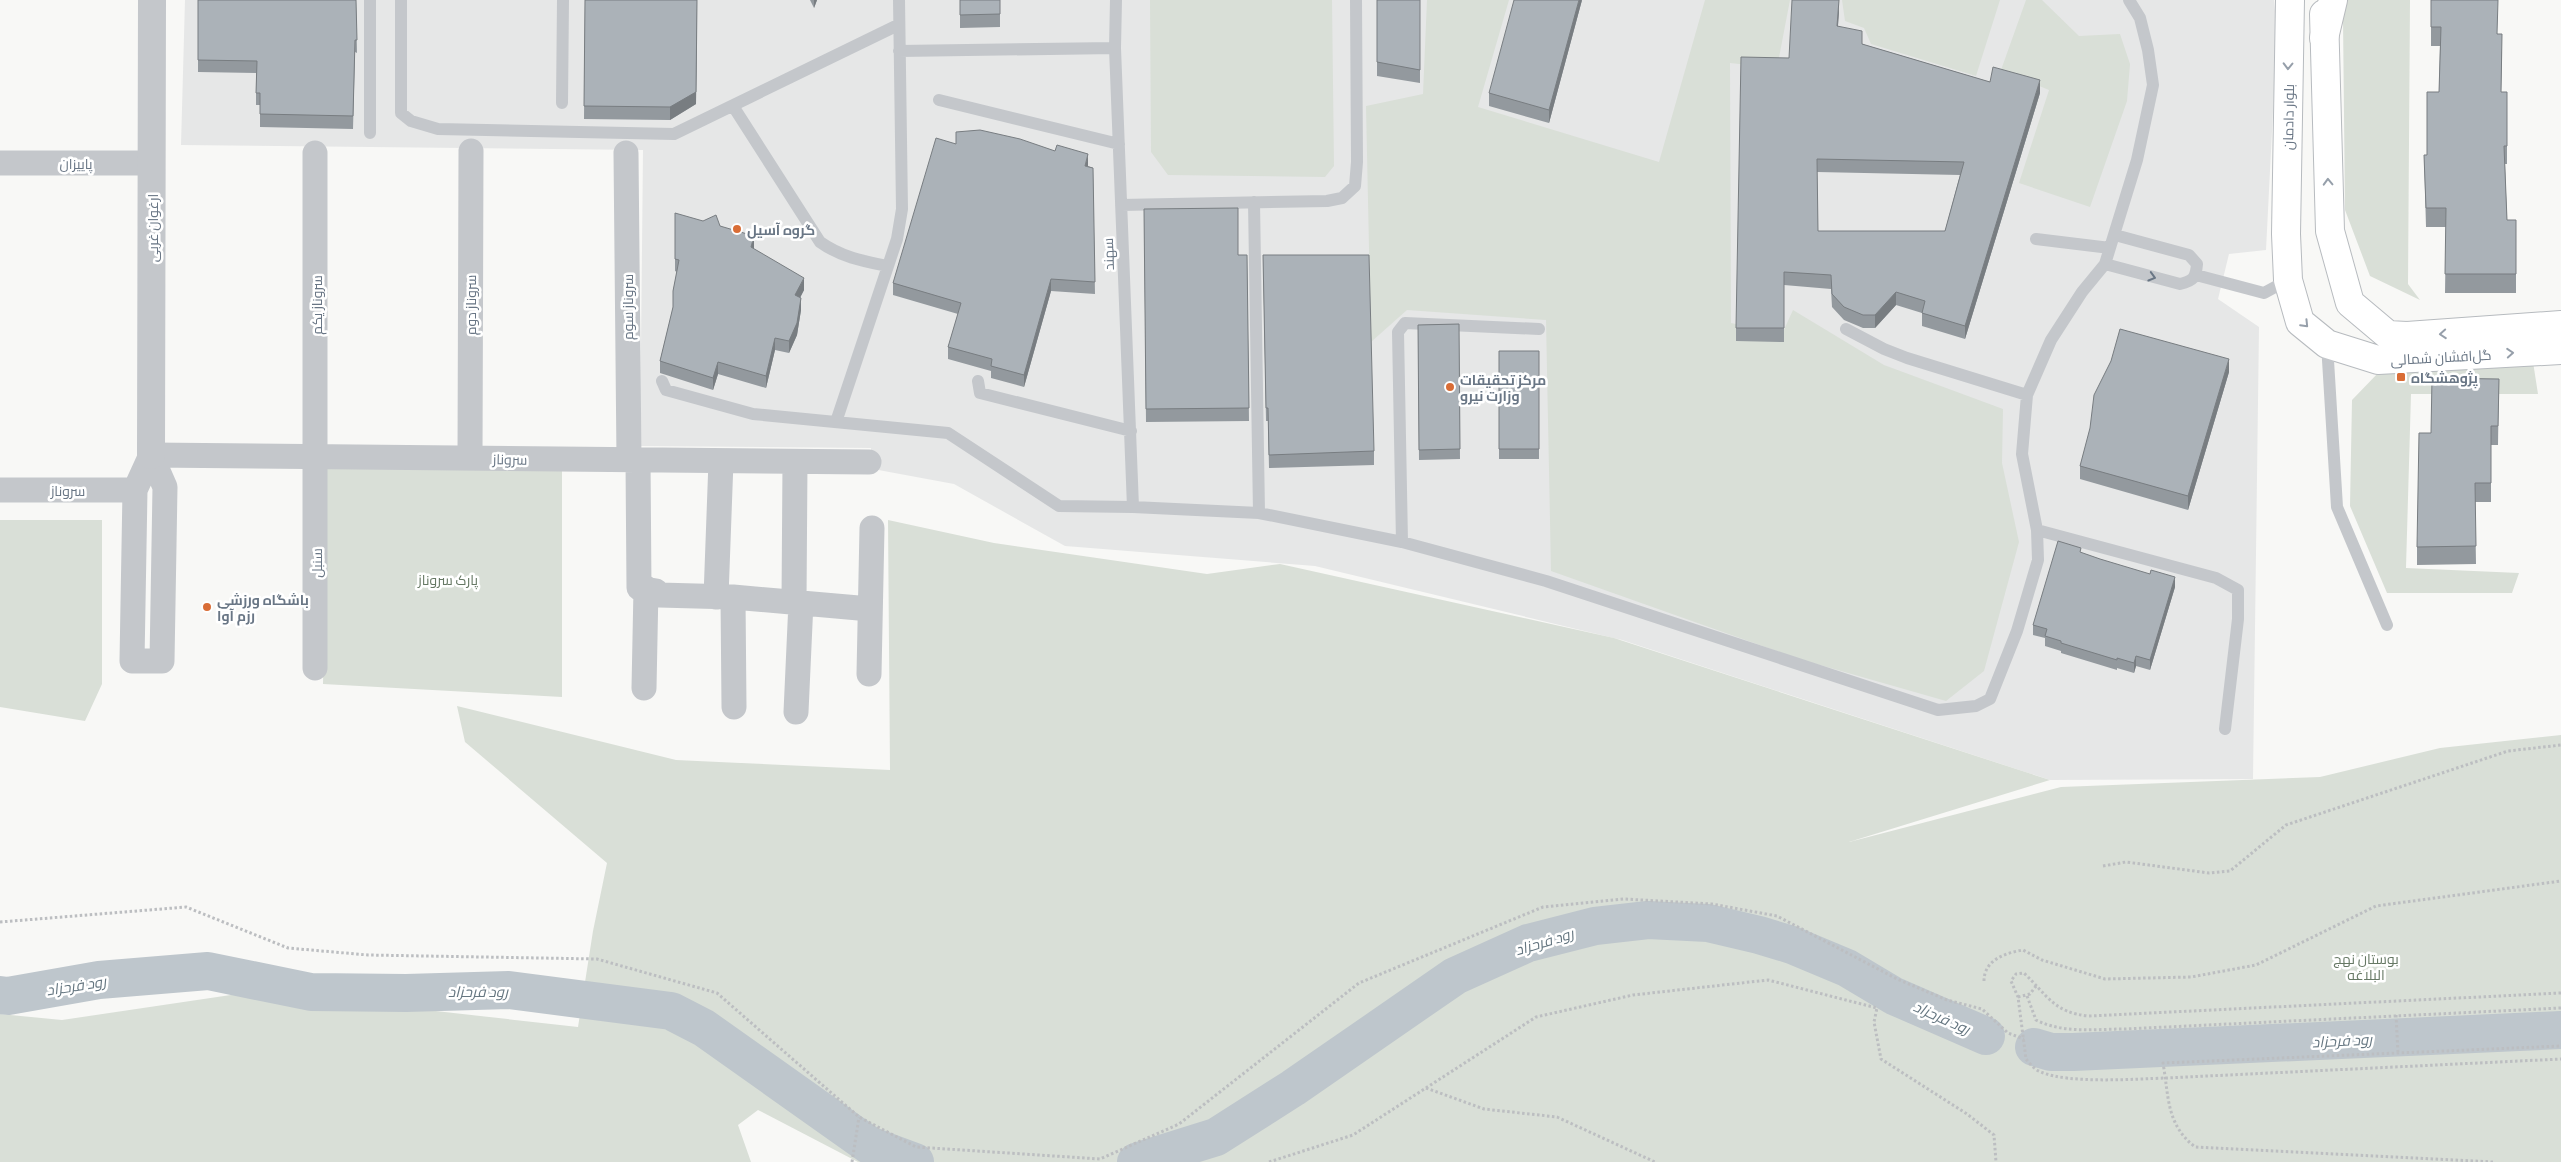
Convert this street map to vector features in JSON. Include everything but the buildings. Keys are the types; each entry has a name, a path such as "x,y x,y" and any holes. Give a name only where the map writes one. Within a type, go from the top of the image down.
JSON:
{"main road":[{"name":"بلوار دادمان","path":"2286,234 2290,0"},
{"path":"2286,234 2330,231 2324,0"},
{"path":"2324,38 2333,0"},
{"name":"گل‌افشان شمالی","path":"2330,231 2350,303 2388,335 2407,336 2561,325"},
{"name":"گل‌افشان شمالی","path":"2286,234 2288,280 2300,322 2327,344 2378,360 2561,350"}],"street":[{"name":"ارغوان غربی","path":"152,0 152,455 165,487 162,662 132,661 135,490 152,455"},
{"path":"2283,0 2289,35"},
{"name":"سروناز دوم","path":"470,458 471,151"},
{"name":"سروناز یکم","path":"315,153 317,457"},
{"name":"سروناز سوم","path":"626,154 633,460 639,588 646,588"},
{"name":"پاییزان","path":"0,163 152,163"},
{"name":"سروناز","path":"152,455 869,462"},
{"name":"سنبل","path":"316,668 317,457"},
{"path":"721,461 724,597 734,707"},
{"path":"794,462 798,602 796,712"},
{"name":"سروناز","path":"0,490 135,490"},
{"path":"869,674 872,528"},
{"path":"644,688 646,588 656,591 659,596 724,597 870,609"}],"lane":[{"path":"370,0 370,133"},
{"path":"401,0 401,113 424,126 438,129 674,134 898,25"},
{"path":"562,103 563,0"},
{"path":"836,422 897,239 902,209 899,0"},
{"name":"سهند","path":"1116,0 1115,48 1133,507"},
{"path":"1122,205 1342,198 1354,186 1357,162 1356,0"},
{"path":"662,381 666,390 753,414 948,434 1058,506 1133,507 1259,513 1402,542 1546,581 1938,710 1976,706 1990,699 2017,631 2038,560 2037,530 2022,454 2027,395 2051,340 2082,292 2105,264 2137,160 2153,85 2140,18 2129,0"},
{"path":"899,51 1115,48"},
{"path":"939,100 1119,144"},
{"path":"732,106 820,242 837,254 850,259 887,266"},
{"path":"1254,202 1259,513"},
{"path":"2105,264 2180,284 2191,281 2196,275 2197,264 2189,255 2115,235"},
{"path":"2036,239 2110,248"},
{"path":"2196,275 2264,293 2288,280"},
{"path":"1402,542 1398,332 1405,323 1539,329"},
{"path":"1846,329 1900,355 2027,395"},
{"path":"2327,344 2338,507 2387,625"},
{"path":"978,381 980,393 1130,431"},
{"path":"2037,530 2216,578 2238,590 2238,619 2224,729"}],"path":[{"path":"2103,866 2126,862 2209,873 2230,871 2286,825 2508,751 2561,745"},
{"path":"1984,982 1990,963 2001,955 2023,950 2042,960 2105,978 2191,977 2256,965 2376,906 2561,881"},
{"path":"0,922 186,907 288,948 368,954 597,959 717,993 859,1118 916,1147 1100,1159 1179,1124 1358,983 1543,906 1624,899 1712,904 1777,916 1897,979 1946,1000 1982,1009 2008,1033 2024,1039"},
{"path":"2561,993 2089,1016 2072,1015 2058,1008 2024,973 2016,974 2011,981 2018,997 2026,1060 2040,1072 2053,1075 2103,1080 2561,1059"},
{"path":"1270,1162 1353,1135 1536,1017 1633,995 1768,980 1877,1008 1874,1022 1881,1059 1967,1114 1994,1135 1996,1162"},
{"path":"2018,997 2027,996 2036,986"},
{"path":"2027,996 2036,1020 2050,1027 2063,1030 2125,1029 2561,1008"},
{"path":"2396,1016 2398,1052"},
{"path":"2493,1162 2195,1147 2182,1137 2174,1124 2163,1063 2561,1046"},
{"path":"1426,1088 1484,1109 1557,1117 1655,1162"},
{"path":"852,1162 859,1118"}],"shaded area":[{"name":"مرکز تحقیقات وزارت نیرو","path":"185,0 2274,0 2277,32 2266,250 2229,254 2218,299 2259,327 2253,779 2050,780 1622,640 1315,566 1065,546 954,484 873,469 871,448 640,446 643,150 181,145"}],"green space":[{"path":"1150,0 1332,0 1334,166 1325,177 1168,175 1151,152"},
{"path":"1427,0 1509,0 1478,107 1659,162 1705,0 1790,0 1777,68 1730,63 1731,323 1782,334 1793,310 1884,365 2003,409 2002,463 2019,542 1984,671 1946,701 1799,659 1551,571 1546,320 1407,310 1371,342 1366,106 1423,94"},
{"path":"1842,0 2000,0 1976,76 1871,44 1864,28 1845,21"},
{"path":"2026,0 2042,0 2079,36 2120,34 2130,64 2127,101 2090,207 2019,183 2049,90 2001,70"},
{"path":"2348,0 2410,0 2408,284 2420,300 2370,276 2345,210 2343,19"},
{"path":"2533,362 2538,394 2411,394 2406,568 2519,573 2512,593 2387,593 2350,506 2352,400 2380,371"},
{"name":"پارک سروناز","path":"327,465 562,469 562,697 323,684"},
{"path":"0,520 102,520 102,684 85,721 0,707"},
{"name":"بوستان نهج البلاغه","path":"888,520 994,543 1207,574 1280,564 1614,638 2050,780 1849,842 2061,787 2320,777 2440,748 2561,735 2561,1162 858,1162 758,1110 738,1125 751,1162 0,1162 0,1014 62,1020 258,991 578,1027 593,931 607,863 465,742 457,706 676,760 890,770"}],"waterway":[{"name":"رود فرحزاد","path":"1136,1162 1216,1137 1293,1088 1455,976 1528,943 1595,926 1648,920 1708,923 1759,935 1792,945 1847,968 1894,996 1986,1036"},
{"name":"رود فرحزاد","path":"0,995 8,996 99,980 208,971 311,992 406,993 509,990 671,1011 704,1028 869,1145 915,1162"},
{"name":"رود فرحزاد","path":"2034,1047 2051,1052 2073,1052 2561,1030"}],"place":[{"name":"گروه آسیل","path":"737,229"},
{"name":"پژوهشگاه","path":"2401,377"},
{"name":"مرکز تحقیقات وزارت نیرو","path":"1450,387"},
{"name":"باشگاه ورزشی رزم آوا","path":"207,607"}]}
